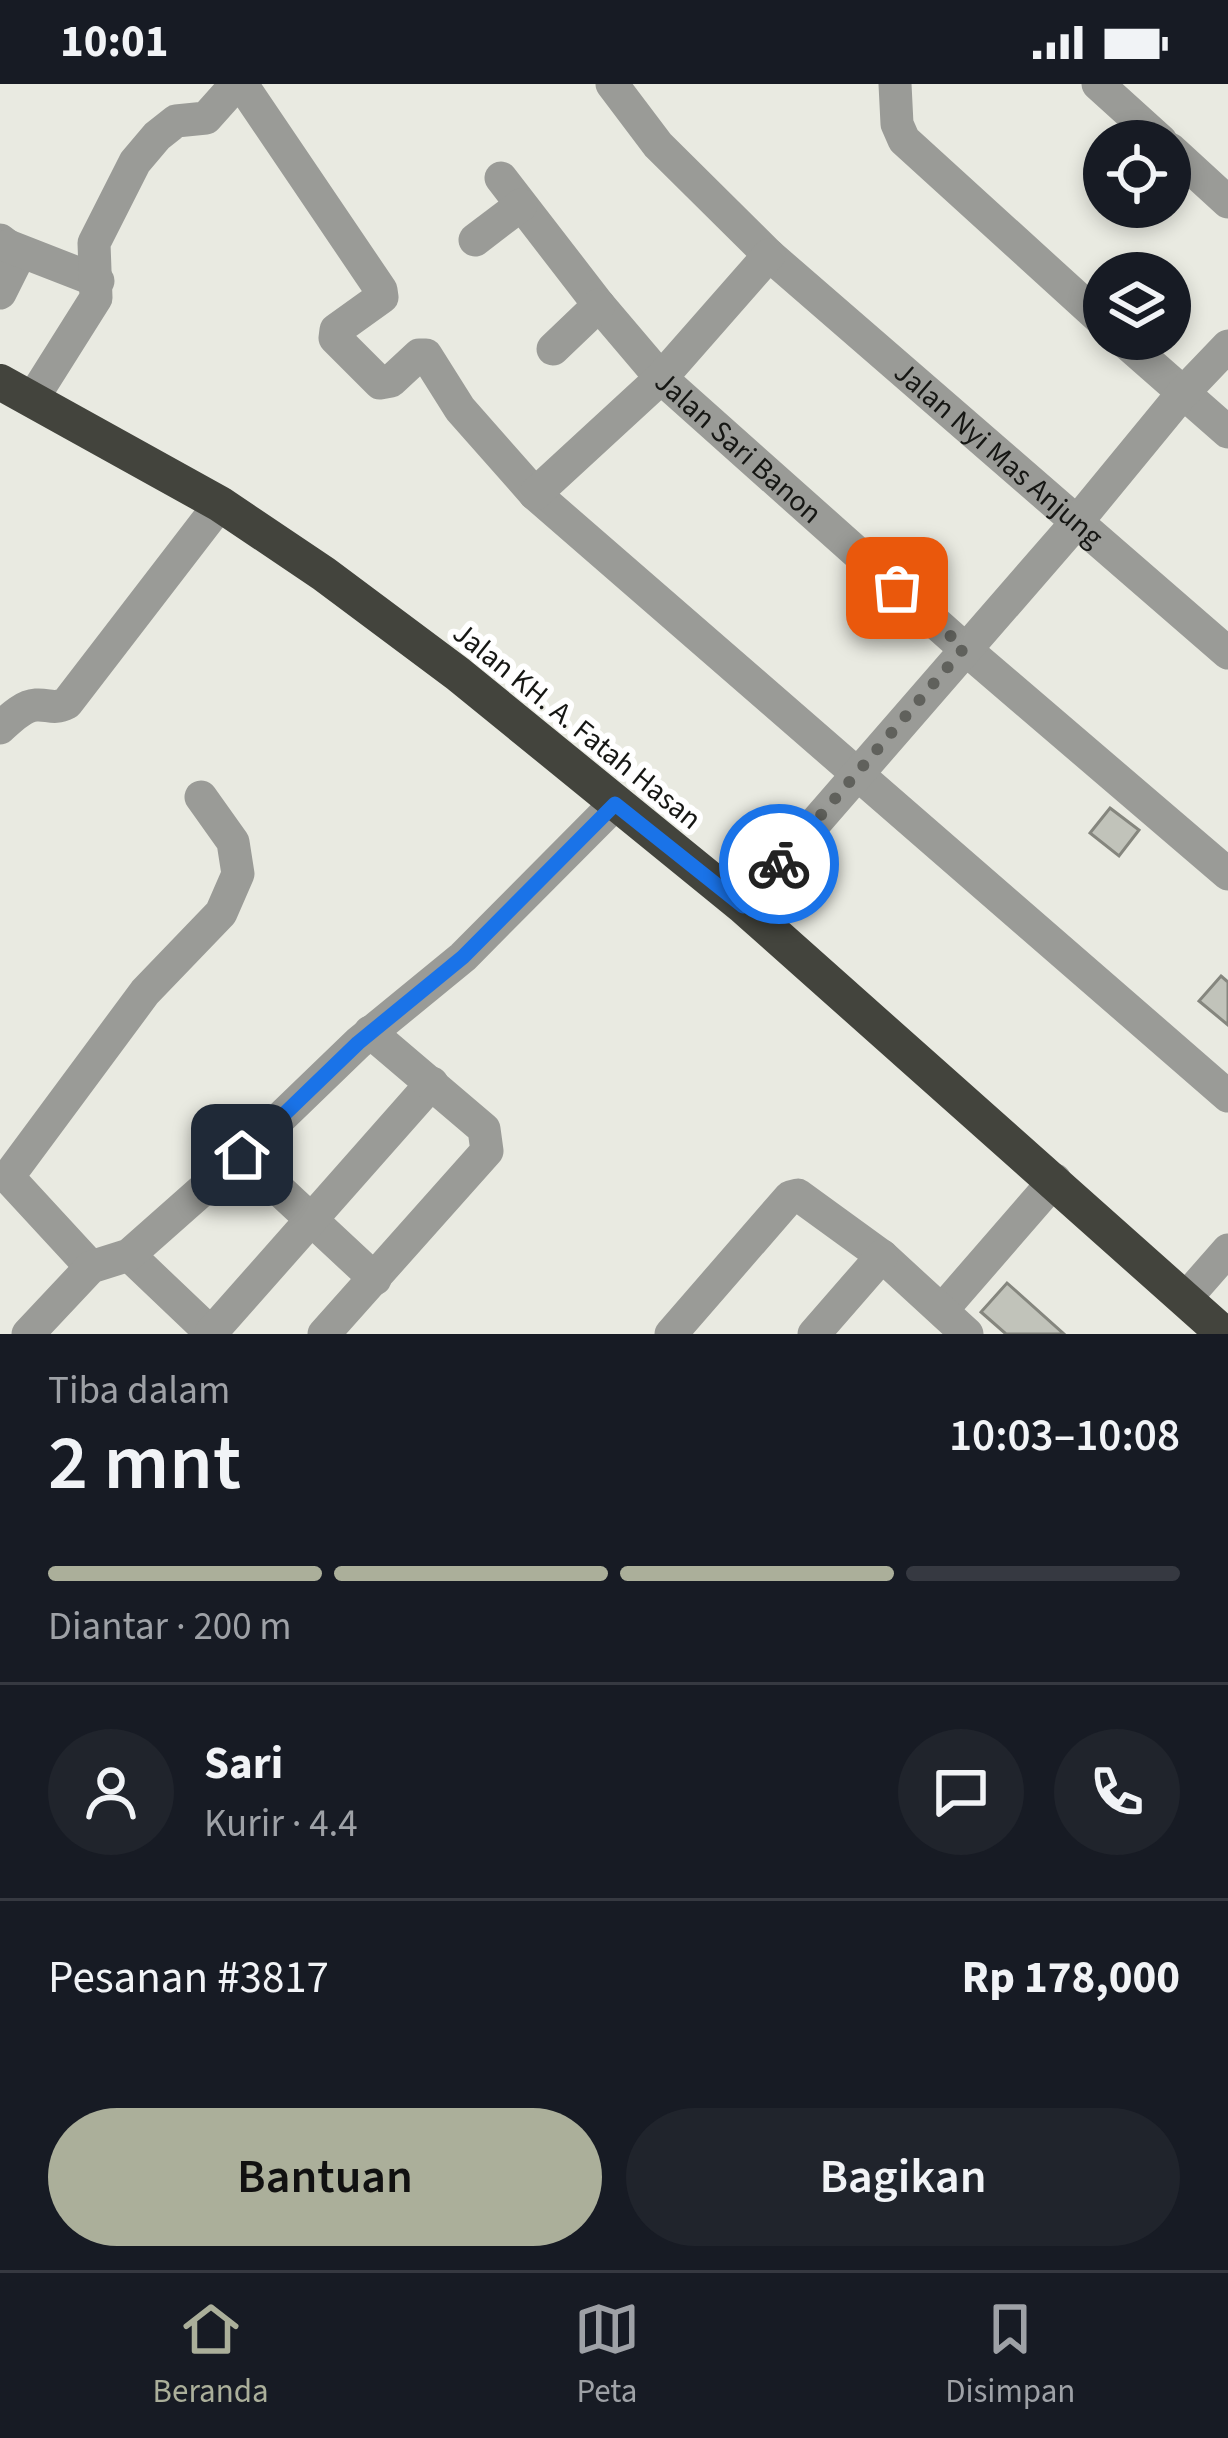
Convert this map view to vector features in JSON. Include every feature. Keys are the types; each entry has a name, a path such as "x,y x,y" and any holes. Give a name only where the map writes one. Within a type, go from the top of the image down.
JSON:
{"highway":[{"name":"Jalan KH. A. Fatah Hasan","path":"0,382 220,504 458,674 743,906 1224,1334"}],"street":[{"name":"Jalan Nyi Mas Anjung","path":"612,84 658,145 769,255 1228,653"},
{"path":"896,84 897,124 904,140 1083,303"},
{"path":"1098,84 1138,120"},
{"path":"33,398 96,298 94,243 134,162 176,122 206,118 231,90 247,92 381,290 382,297 335,330 335,338 380,383 391,381 418,355 426,355 460,410 535,494 1228,1096"},
{"path":"1191,168 1228,202"},
{"name":"Jalan Sari Banon","path":"475,240 511,192 661,378 964,648 1228,874"},
{"path":"4,243 98,281"},
{"path":"0,292 15,262 4,243"},
{"path":"535,494 661,378 769,255"},
{"path":"553,350 598,305"},
{"path":"743,906 1228,346"},
{"path":"1145,360 1228,432"},
{"path":"0,728 23,709 37,705 55,709 67,704 220,504"},
{"path":"91,1267 8,1178 145,992 220,913 238,874 233,842 201,797"},
{"path":"28,1334 91,1267 129,1255 370,1032 463,957 615,804"},
{"path":"324,1334 487,1151 484,1129 370,1032"},
{"path":"129,1255 197,1329 314,1219 432,1083"},
{"path":"242,1155 375,1279"},
{"path":"943,1309 1055,1180"},
{"path":"670,1334 790,1197 805,1198 882,1256 967,1334"},
{"path":"1186,1298 1228,1250"},
{"path":"814,1334 882,1256"}],"building":[{"path":"1110,808 1139,830 1119,856 1090,833"},
{"path":"1221,976 1228,982 1228,1025 1199,1001"},
{"path":"1007,1283 1064,1334 1006,1334 981,1312"}],"way so far":[{"path":"779,864 964,648 897,588"}],"route":[{"path":"242,1155 358,1043 463,957 615,804 743,906 779,864"}]}
